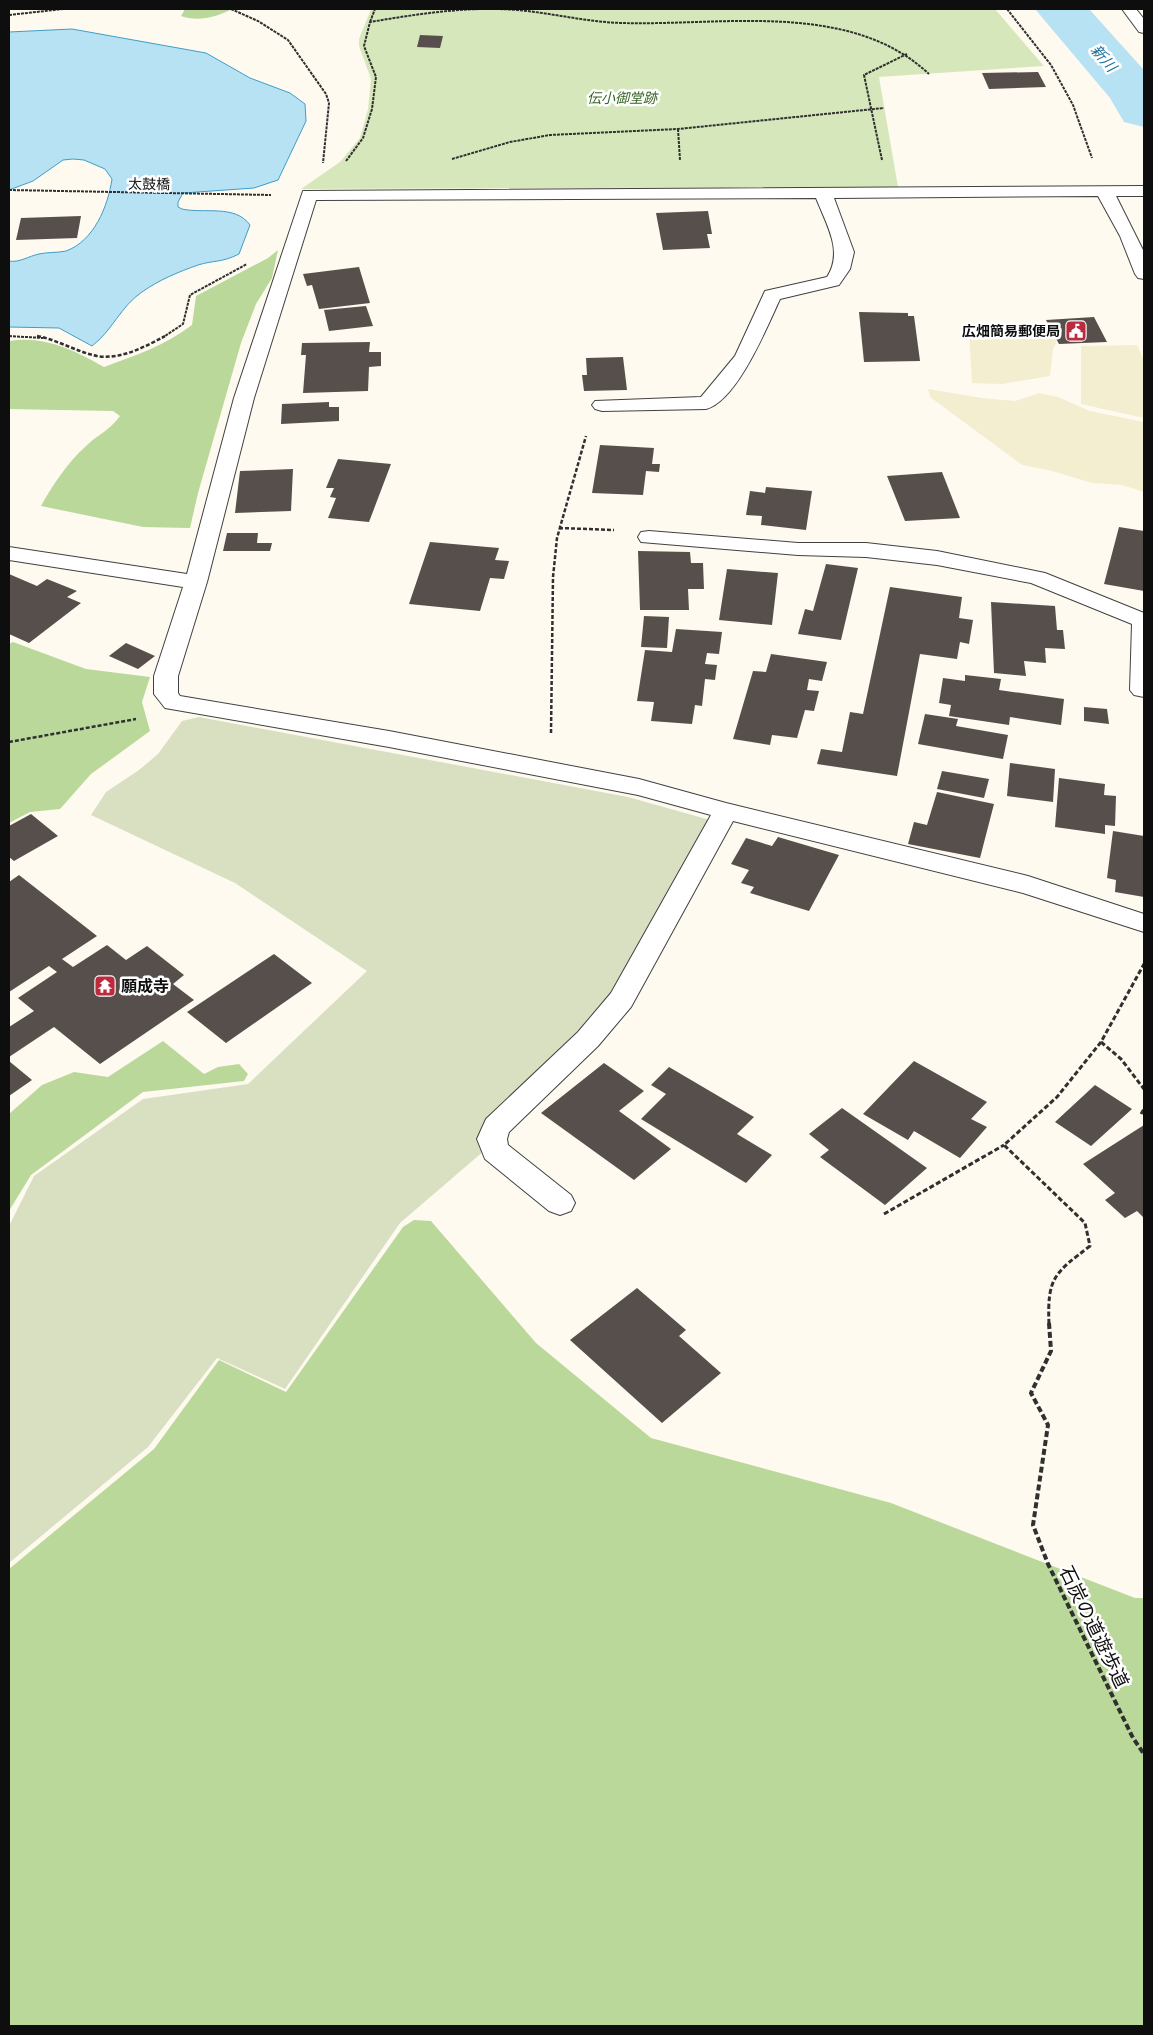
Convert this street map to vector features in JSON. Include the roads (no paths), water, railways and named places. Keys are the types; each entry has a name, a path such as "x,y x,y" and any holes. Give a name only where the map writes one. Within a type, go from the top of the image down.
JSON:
{"street":[{"path":"1129,9 1144,29"},
{"path":"1112,191 1144,274"},
{"path":"1144,191 309,195 244,398 196,582 166,676 166,694 173,704 216,709 550,768 639,786 726,811 1028,885 1144,923"},
{"path":"602,405 706,403 713,398 744,357 772,295 786,290 833,281 841,269 845,252 823,192"},
{"path":"649,537 798,549 866,550 937,558 1037,578 1123,610 1144,621 1142,690"},
{"path":"9,554 196,582"},
{"path":"560,1203 495,1151 492,1139 496,1127 588,1039 621,1000 726,811"}],"water":[{"path":"72,29 206,53 250,78 290,93 305,104 306,121 278,180 254,188 183,193 178,202 178,207 182,209 228,212 244,218 250,225 239,254 227,259 204,263 148,288 128,304 92,346 59,328 9,327 9,261 20,260 42,253 66,251 76,246 92,231 98,221 110,189 112,179 105,169 84,160 73,159 63,160 33,181 9,190 9,32"}],"waterway":[{"name":"新川","path":"1061,9 1134,92 1144,110"}],"place":[{"name":"広畑簡易郵便局","path":"1076,331"},
{"name":"願成寺","path":"105,986"}],"park label":[{"name":"伝小御堂跡","path":"622,98"}]}
